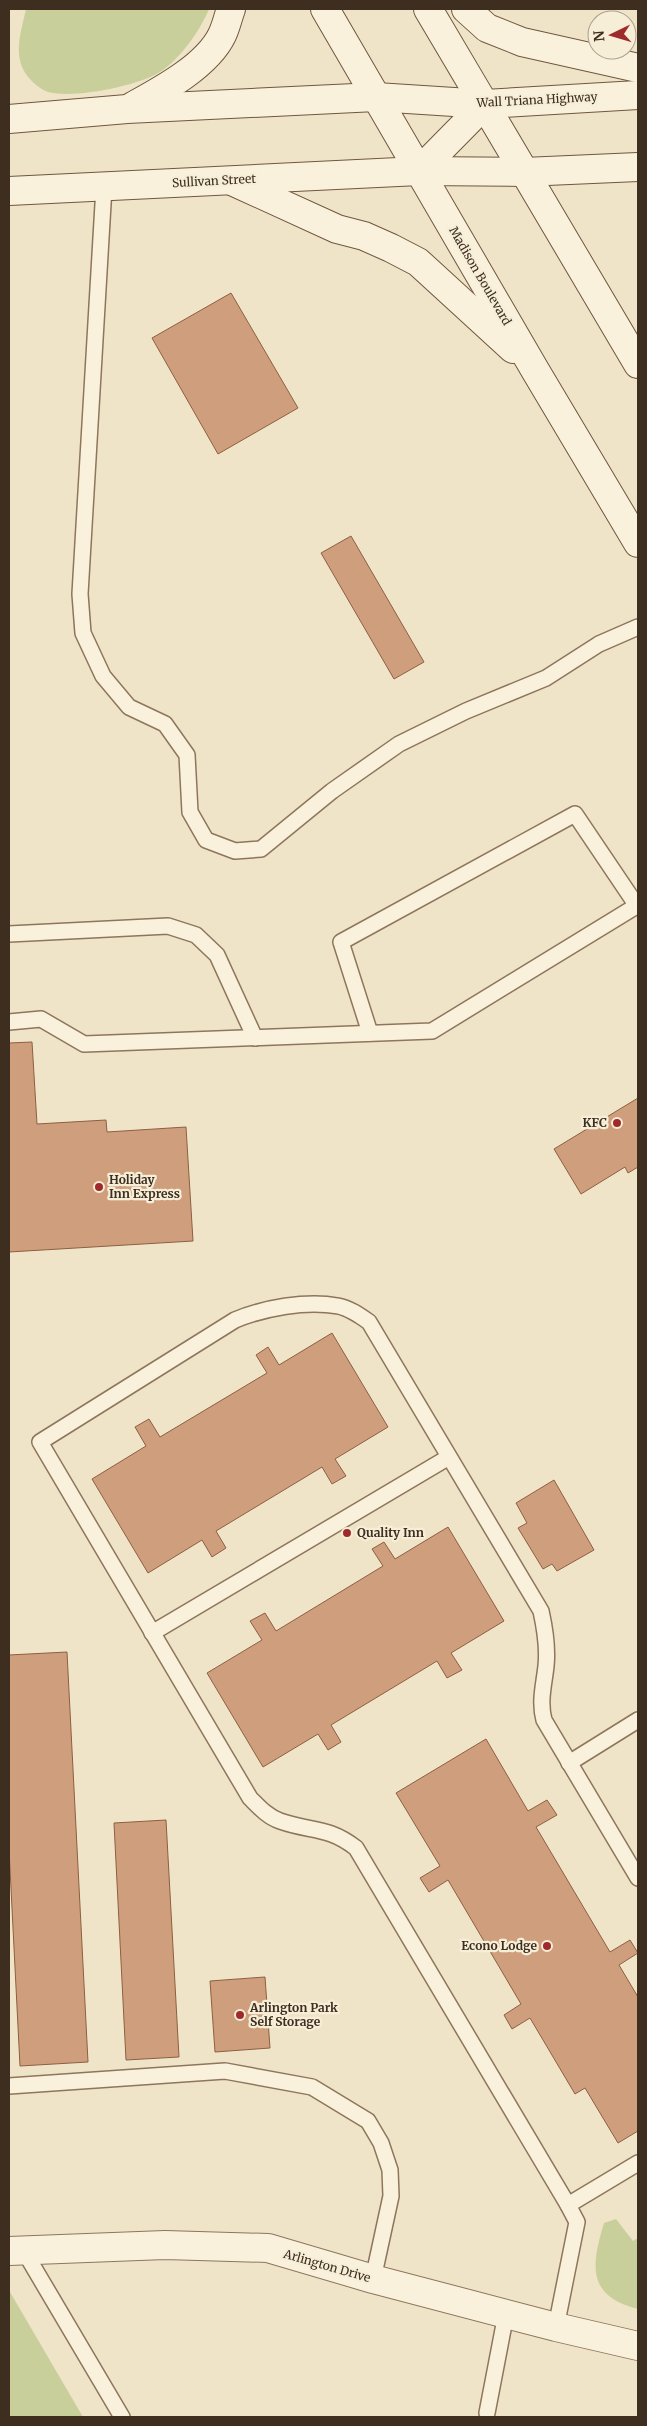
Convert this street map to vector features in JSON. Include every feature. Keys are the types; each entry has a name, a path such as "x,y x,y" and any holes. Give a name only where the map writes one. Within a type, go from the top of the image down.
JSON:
{"main road":[{"path":"127,109 177,81 206,56 222,36 231,9"},
{"name":"Madison Boulevard","path":"325,9 638,543"},
{"path":"428,9 638,364"},
{"path":"466,9 487,28 522,42 638,68"},
{"name":"Wall Triana Highway","path":"376,97 485,104 638,94"},
{"path":"9,119 127,109 376,97"},
{"path":"419,171 485,104"},
{"path":"419,171 524,172 638,167"},
{"name":"Sullivan Street","path":"9,191 419,171"},
{"path":"230,180 337,229 364,236 418,262 535,370"},
{"name":"Arlington Drive","path":"17,2251 165,2245 268,2248 374,2279 506,2314 638,2346"}],"lane":[{"path":"104,187 80,594 83,633 103,676 129,707 165,724 187,755 190,812 206,840 235,852 261,849 332,791 399,744 466,711 546,678 599,644 638,627"},
{"path":"9,1022 41,1019 84,1044 432,1031 637,905 575,814 341,942 370,1033"},
{"path":"9,934 168,926 196,935 217,956 255,1038"},
{"path":"556,2327 577,2222 568,2205 356,1848 342,1837 327,1831 280,1821 263,1812 250,1798 40,1442 235,1320 268,1308 311,1305 338,1306 355,1312 369,1322 541,1611 546,1632 546,1665 540,1700 544,1720 638,1878"},
{"path":"152,1633 449,1457"},
{"path":"569,1763 638,1720"},
{"path":"9,2086 225,2071 312,2087 368,2121 382,2143 390,2170 391,2196 374,2279"},
{"path":"568,2205 638,2163"},
{"path":"17,2251 122,2417"},
{"path":"487,2413 506,2314"}],"green space":[{"path":"26,9 209,9 189,44 175,60 160,72 137,82 105,90 59,94 45,91 34,83 27,76 20,62 19,47"},
{"path":"616,2219 633,2241 638,2238 638,2309 609,2296 601,2287 597,2277 597,2253 604,2223"},
{"path":"10,2292 83,2417 9,2417"}],"building":[{"path":"231,293 298,408 218,454 152,338"},
{"path":"351,536 424,662 394,679 321,553"},
{"name":"Holiday Inn Express","path":"32,1042 37,1124 106,1120 107,1132 186,1127 193,1241 9,1252 9,1043"},
{"name":"KFC","path":"638,1098 638,1167 628,1173 625,1167 581,1194 554,1149"},
{"path":"332,1333 388,1427 335,1459 346,1476 332,1484 322,1467 216,1531 226,1548 212,1557 202,1540 148,1573 92,1479 146,1446 135,1427 149,1419 160,1437 267,1373 256,1355 268,1347 279,1365"},
{"path":"554,1480 594,1550 557,1571 552,1564 543,1569 518,1528 527,1523 516,1503"},
{"name":"Quality Inn","path":"448,1527 504,1621 451,1653 462,1670 447,1678 437,1661 331,1725 341,1742 328,1750 318,1734 263,1767 207,1673 262,1640 250,1621 265,1613 276,1631 383,1566 372,1549 384,1542 395,1559"},
{"path":"67,1652 88,2062 20,2066 9,1849 9,1655"},
{"name":"Econo Lodge","path":"486,1739 528,1811 547,1800 557,1815 536,1827 610,1952 630,1940 638,1953 619,1965 638,1997 638,2131 618,2143 585,2088 575,2094 530,2018 512,2029 504,2015 521,2004 448,1880 429,1892 420,1878 440,1866 396,1793"},
{"path":"166,1820 179,2057 126,2060 114,1823"},
{"name":"Arlington Park Self Storage","path":"265,1977 270,2048 215,2052 210,1981"}],"place":[{"name":"KFC","path":"617,1123"},
{"name":"Holiday Inn Express","path":"99,1187"},
{"name":"Quality Inn","path":"347,1533"},
{"name":"Econo Lodge","path":"547,1946"},
{"name":"Arlington Park Self Storage","path":"240,2015"}]}
